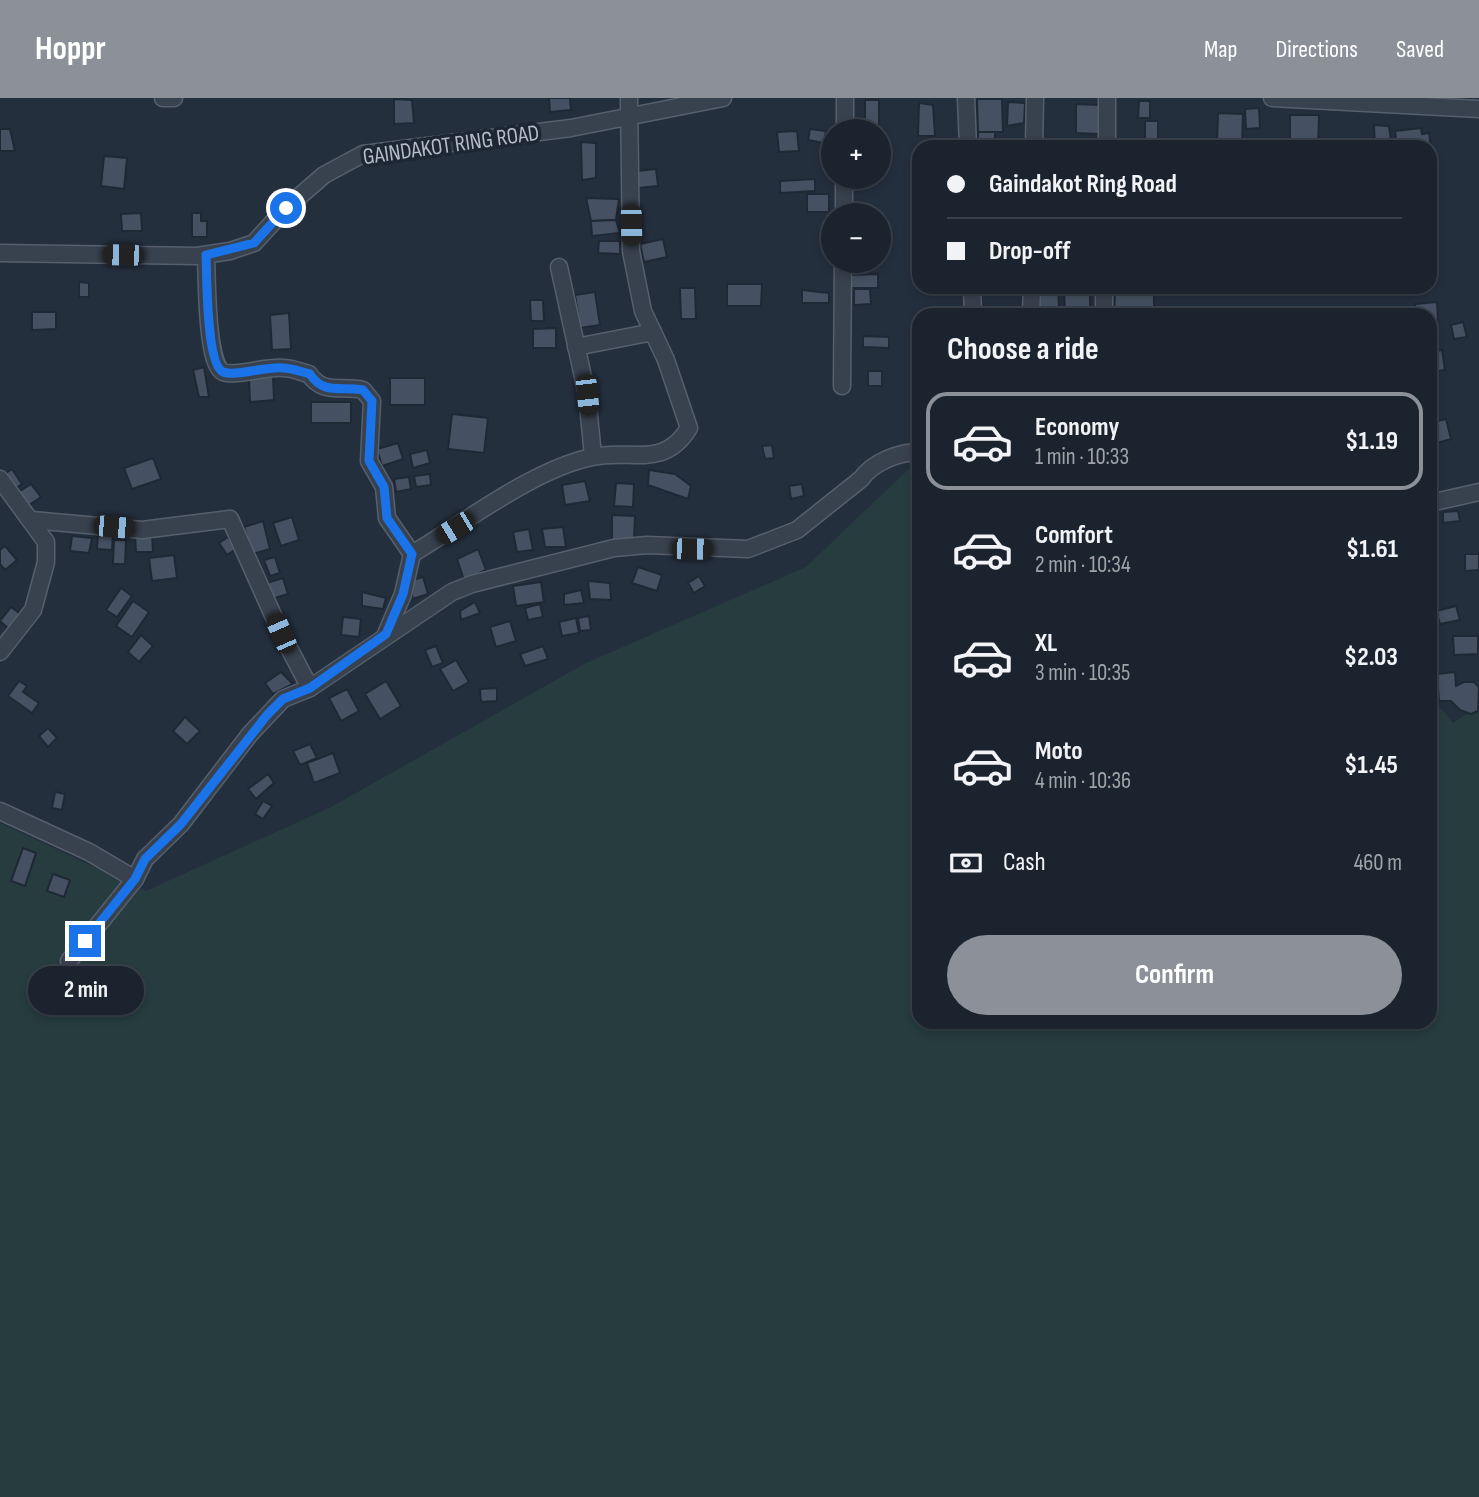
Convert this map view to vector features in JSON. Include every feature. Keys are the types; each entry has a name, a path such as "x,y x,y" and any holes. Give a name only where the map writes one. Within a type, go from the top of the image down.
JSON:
{"street":[{"path":"163,98 174,98"},
{"path":"386,634 403,594 412,554 541,474 593,456 656,455 680,443 689,428 643,311 631,251 629,98"},
{"name":"GAINDAKOT RING ROAD","path":"0,253 206,255 254,243 286,208 324,175 363,154 629,118 723,98"},
{"path":"845,98 845,119"},
{"path":"966,98 968,140"},
{"path":"1034,140 1035,98"},
{"path":"1107,98 1107,140"},
{"path":"1272,98 1479,109"},
{"path":"206,255 211,345 217,366 223,372 233,373 284,368 310,374 317,385 327,390 347,387 363,390 372,401 369,461 384,487 387,518 412,554"},
{"path":"559,267 587,395 593,456"},
{"path":"842,386 844,273"},
{"path":"576,347 653,332"},
{"path":"69,961 135,879 145,859 181,824 259,724 283,699 310,688 386,634 452,592 472,584 584,555 647,545 748,550 797,530 861,479 868,469 905,452 912,452"},
{"path":"0,479 46,542 46,562 33,610 0,652"},
{"path":"1437,501 1479,492"},
{"path":"32,520 142,530 230,519 281,633 310,688"},
{"path":"0,811 89,852 135,879"}],"green space":[{"path":"912,466 912,1029 1437,1029 1437,704 1453,723 1479,706 1479,1497 0,1497 0,823 146,891 331,807 586,663 806,567"}],"building":[{"path":"549,98 570,98 571,110 550,112"},
{"path":"394,99 412,100 414,123 394,124"},
{"path":"977,99 1002,99 1003,132 978,132"},
{"path":"865,100 879,100 879,119 865,119"},
{"path":"1139,101 1150,101 1150,118 1138,118"},
{"path":"1008,102 1025,103 1024,123 1007,126"},
{"path":"919,103 933,105 935,136 918,136"},
{"path":"1076,104 1100,105 1099,134 1076,133"},
{"path":"1259,108 1260,128 1246,129 1245,109"},
{"path":"1218,113 1243,114 1242,140 1217,140"},
{"path":"1290,115 1319,115 1318,140 1290,140"},
{"path":"1145,121 1158,121 1158,140 1145,140"},
{"path":"1374,125 1389,126 1391,140 1375,140"},
{"path":"1421,128 1422,134 1429,133 1430,140 1396,140 1395,131"},
{"path":"0,129 10,129 15,151 0,151"},
{"path":"810,129 821,130 821,142 808,140"},
{"path":"797,131 799,151 779,152 777,132"},
{"path":"978,132 995,132 995,140 978,140"},
{"path":"581,142 596,143 596,178 582,180"},
{"path":"104,156 127,158 124,189 101,186"},
{"path":"656,169 658,186 638,188 636,171"},
{"path":"815,179 815,191 780,193 780,181"},
{"path":"807,194 829,194 829,203 821,203 821,212 807,212"},
{"path":"586,198 619,199 616,220 591,221"},
{"path":"141,213 142,231 122,231 121,214"},
{"path":"192,213 201,213 201,221 207,221 207,237 192,237"},
{"path":"616,220 620,233 592,236 591,221"},
{"path":"663,239 667,257 644,262 640,244"},
{"path":"599,241 620,241 620,254 598,253"},
{"path":"878,274 878,288 851,288 851,275"},
{"path":"79,282 89,283 89,297 79,297"},
{"path":"727,284 762,284 761,306 727,306"},
{"path":"680,288 695,288 696,319 681,319"},
{"path":"854,289 870,289 871,304 854,305"},
{"path":"802,290 829,293 829,303 802,303"},
{"path":"595,292 600,325 580,328 575,295"},
{"path":"1038,294 1058,294 1059,307 1039,307"},
{"path":"1064,294 1090,294 1090,308 1065,308"},
{"path":"1115,294 1154,295 1154,308 1114,308"},
{"path":"530,300 543,300 544,321 531,321"},
{"path":"1437,302 1438,320 1437,308 1415,308 1415,304"},
{"path":"32,312 56,312 56,329 32,330"},
{"path":"289,313 291,349 272,350 270,315"},
{"path":"1463,322 1467,337 1454,339 1451,325"},
{"path":"556,328 556,348 533,348 533,329"},
{"path":"863,336 889,337 889,348 863,347"},
{"path":"1442,350 1445,370 1437,371 1437,351"},
{"path":"204,367 209,397 199,397 193,370"},
{"path":"868,371 882,371 882,386 868,386"},
{"path":"273,376 274,400 250,402 249,379"},
{"path":"390,378 425,378 425,405 390,405"},
{"path":"311,402 351,402 351,423 311,423"},
{"path":"452,414 488,418 484,453 448,449"},
{"path":"1446,419 1451,439 1437,443 1437,421"},
{"path":"398,443 403,459 382,466 377,449"},
{"path":"772,445 774,458 765,459 762,446"},
{"path":"427,450 430,463 413,468 410,454"},
{"path":"153,458 161,479 132,489 124,468"},
{"path":"12,469 22,484 12,491 2,476"},
{"path":"649,470 675,474 691,486 688,499 648,485"},
{"path":"430,474 431,485 416,487 414,476"},
{"path":"409,477 411,489 396,492 394,479"},
{"path":"585,481 590,501 565,505 562,485"},
{"path":"616,483 634,484 633,507 614,506"},
{"path":"31,484 41,497 26,507 17,493"},
{"path":"802,484 804,496 791,499 789,486"},
{"path":"1458,511 1460,521 1443,523 1443,512"},
{"path":"612,515 635,516 634,540 612,540"},
{"path":"292,517 299,540 281,546 273,523"},
{"path":"263,521 270,549 252,554 244,527"},
{"path":"563,527 566,547 545,547 542,529"},
{"path":"529,529 533,550 517,552 513,532"},
{"path":"98,532 113,533 112,550 97,549"},
{"path":"152,534 153,552 136,552 135,535"},
{"path":"72,536 92,538 89,553 70,551"},
{"path":"228,537 236,549 227,555 219,543"},
{"path":"114,540 126,540 125,564 113,564"},
{"path":"5,546 17,560 5,570 0,564 0,550"},
{"path":"478,549 486,570 464,580 457,559"},
{"path":"1465,554 1479,554 1479,570 1465,571"},
{"path":"174,555 177,578 152,581 149,558"},
{"path":"275,557 280,573 270,576 264,560"},
{"path":"638,567 662,575 657,591 632,583"},
{"path":"699,576 705,586 694,593 688,583"},
{"path":"423,577 428,594 413,599 408,581"},
{"path":"283,578 288,594 271,599 267,583"},
{"path":"588,581 610,583 611,600 590,599"},
{"path":"541,582 544,602 516,606 513,586"},
{"path":"121,588 132,596 117,617 106,610"},
{"path":"581,590 584,603 564,605 564,594"},
{"path":"362,592 386,598 383,609 362,606"},
{"path":"133,601 149,612 132,637 116,626"},
{"path":"475,602 480,613 461,620 460,611"},
{"path":"540,604 543,617 528,620 525,608"},
{"path":"1456,606 1460,620 1440,624 1437,611"},
{"path":"11,607 22,615 10,630 0,621"},
{"path":"589,616 591,630 580,631 578,618"},
{"path":"343,617 361,619 359,637 341,635"},
{"path":"576,618 579,633 562,636 559,622"},
{"path":"510,621 516,641 496,647 490,627"},
{"path":"141,635 153,646 139,662 128,652"},
{"path":"1453,636 1478,636 1478,654 1454,655"},
{"path":"436,646 443,663 432,667 425,650"},
{"path":"543,646 548,659 525,666 520,654"},
{"path":"456,660 469,682 453,691 440,669"},
{"path":"281,672 293,684 273,694 265,683"},
{"path":"1455,672 1456,686 1464,682 1474,682 1479,687 1478,711 1471,714 1460,710 1451,701 1439,701 1437,674"},
{"path":"19,681 27,686 23,692 39,703 32,713 8,696"},
{"path":"386,681 401,706 380,719 365,694"},
{"path":"497,688 497,701 481,702 480,689"},
{"path":"347,689 359,711 341,721 329,698"},
{"path":"185,717 200,731 187,744 173,731"},
{"path":"48,728 57,738 48,747 39,736"},
{"path":"310,744 317,758 300,765 293,751"},
{"path":"333,753 340,773 314,783 307,763"},
{"path":"268,774 274,783 256,799 248,789"},
{"path":"55,792 65,794 62,810 52,808"},
{"path":"263,801 272,806 263,819 255,814"},
{"path":"23,848 36,853 25,886 11,881"},
{"path":"53,874 70,880 64,897 47,891"}],"route":[{"path":"85,941 135,879 145,859 181,824 224,766 267,715 283,699 310,688 386,634 403,594 412,554 387,518 384,487 369,461 372,401 363,390 347,387 327,390 317,385 310,374 284,368 233,373 223,372 217,366 211,345 206,255 254,243 286,208"}]}
